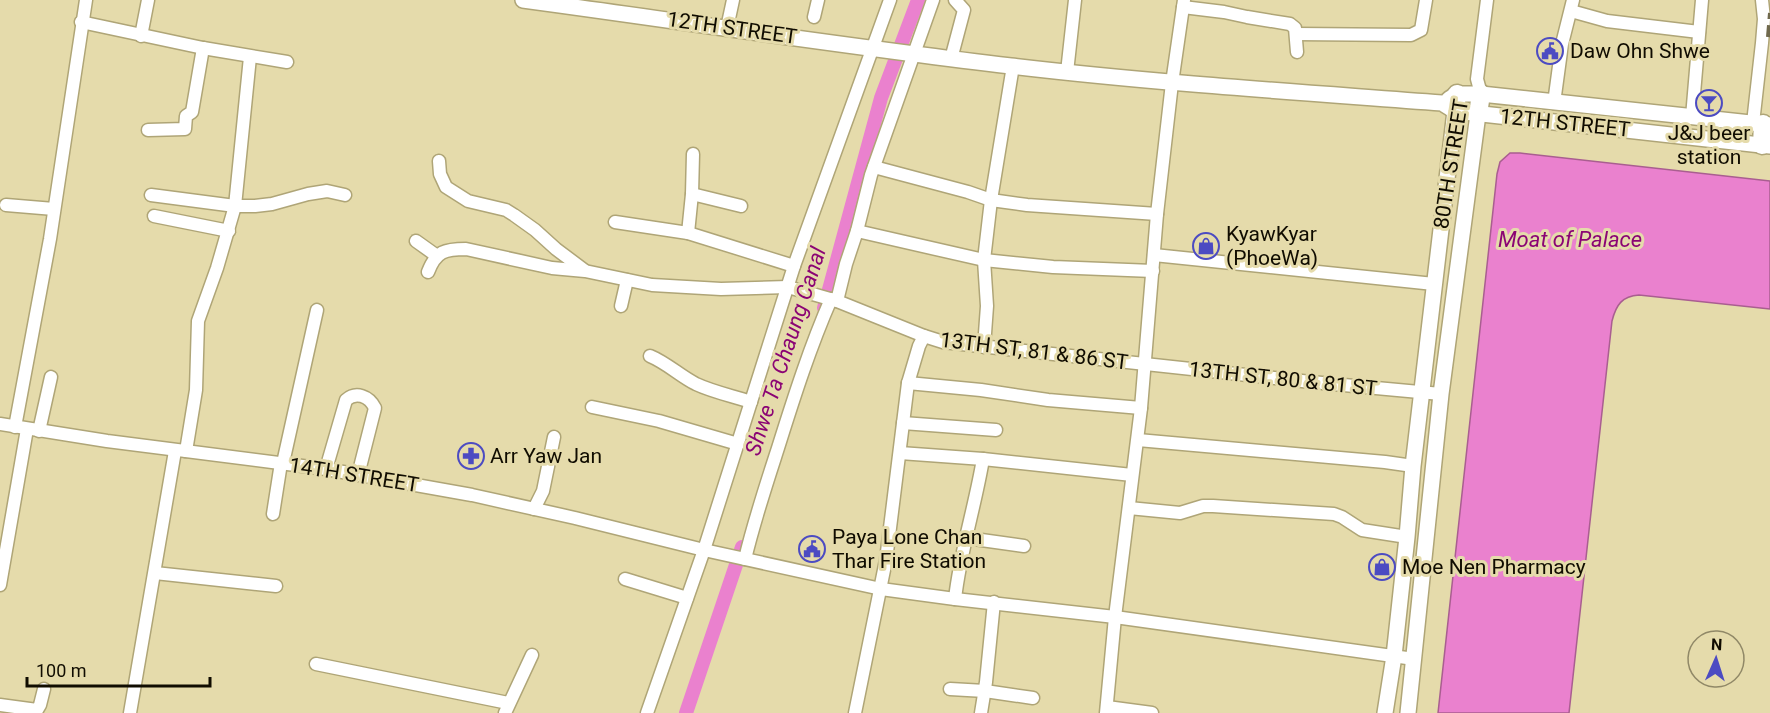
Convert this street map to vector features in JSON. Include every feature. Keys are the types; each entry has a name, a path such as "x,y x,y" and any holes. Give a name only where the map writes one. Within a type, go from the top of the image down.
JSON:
{"highway":[{"name":"80TH STREET","path":"1478,114 1479,86"},
{"path":"1762,124 1766,145"}],"main road":[{"name":"12TH STREET","path":"524,0 554,2 951,59 1172,83 1451,103 1478,114 1766,145"},
{"name":"12TH STREET","path":"1451,103 1479,86 1554,103 1762,124"},
{"name":"80TH STREET","path":"1385,713 1394,656 1407,537 1451,103"},
{"name":"80TH STREET","path":"1408,713 1441,394 1478,114"}],"street":[{"path":"0,585 27,429 47,257 86,0"},
{"path":"141,36 148,0"},
{"path":"727,28 734,0"},
{"path":"814,17 818,0"},
{"path":"647,713 704,550 794,266 890,0"},
{"path":"745,559 764,489 814,338 834,300 857,231 903,52 933,0"},
{"path":"951,59 964,10 955,0"},
{"path":"1066,72 1075,0"},
{"path":"1296,34 1411,35 1421,30 1426,0"},
{"path":"1479,86 1487,0"},
{"path":"1692,117 1702,0"},
{"path":"1762,0 1764,19 1762,124"},
{"path":"1152,713 1106,710 1115,616 1142,408 1157,214 1184,3 1290,24 1295,28 1296,52"},
{"path":"1554,103 1562,44 1572,5 1607,21 1699,32"},
{"path":"81,22 141,36 287,62"},
{"path":"148,130 185,129 186,116 192,112 203,48"},
{"path":"130,713 154,573 196,390 198,321 229,231 235,206 250,57"},
{"path":"984,347 987,306 984,260 991,200 1013,66"},
{"path":"688,233 693,154"},
{"path":"439,161 440,174 446,188 468,201 506,210 535,230 585,271"},
{"path":"874,167 991,200 1027,205 1157,214"},
{"path":"151,195 235,206 255,206 327,190 345,195"},
{"path":"692,194 741,206"},
{"path":"6,205 54,209"},
{"path":"154,216 229,231"},
{"path":"615,222 688,233 794,266"},
{"path":"857,231 984,260 1053,267 1153,271"},
{"path":"416,241 437,256 428,272"},
{"name":"13TH ST, 81 & 86 ST","path":"437,256 441,252 452,249 466,249 552,268 585,271 652,285 721,289 788,287 834,300 943,342 1146,364"},
{"path":"1154,255 1434,284"},
{"path":"621,306 627,280"},
{"path":"273,514 282,463 317,310"},
{"path":"855,713 886,561 908,383 924,336"},
{"path":"650,356 662,361 698,385 751,402"},
{"name":"13TH ST, 80 & 81 ST","path":"1146,364 1441,394"},
{"path":"27,429 51,377"},
{"path":"908,383 981,390 1048,400 1142,408"},
{"path":"326,469 346,400 350,397 361,396 372,402 375,408 358,475"},
{"path":"592,407 660,421 738,444"},
{"path":"903,423 996,430"},
{"name":"14TH STREET","path":"0,424 181,451 326,469 471,495 880,589 1115,616 1414,658"},
{"path":"534,509 543,490 554,437"},
{"path":"1138,440 1413,466"},
{"path":"900,453 983,459 1132,475"},
{"path":"955,599 958,571 977,495 983,459"},
{"path":"1129,508 1180,513 1203,506 1213,506 1323,513 1342,517 1362,530 1407,537"},
{"path":"967,538 1024,546"},
{"path":"154,573 276,586"},
{"path":"625,579 687,598"},
{"path":"981,713 994,602"},
{"path":"316,664 506,708 532,655"},
{"path":"0,705 38,710 44,689"},
{"path":"950,689 1033,698"}],"water":[{"name":"Moat of Palace","path":"1510,153 1770,181 1770,309 1639,295 1628,297 1621,302 1612,321 1569,713 1438,713 1497,174 1500,162"}],"waterway":[{"name":"Shwe Ta Chaung Canal","path":"824,308 881,98 918,0"},
{"name":"Shwe Ta Chaung Canal","path":"686,713 742,547"}],"railway":[{"path":"1768,37 1770,13"}],"place":[{"name":"Daw Ohn Shwe","path":"1550,51"},
{"name":"J&J beer station","path":"1709,103"},
{"name":"KyawKyar (PhoeWa)","path":"1206,246"},
{"name":"Arr Yaw Jan","path":"471,456"},
{"name":"Paya Lone Chan Thar Fire Station","path":"812,549"},
{"name":"Moe Nen Pharmacy","path":"1382,567"}]}
